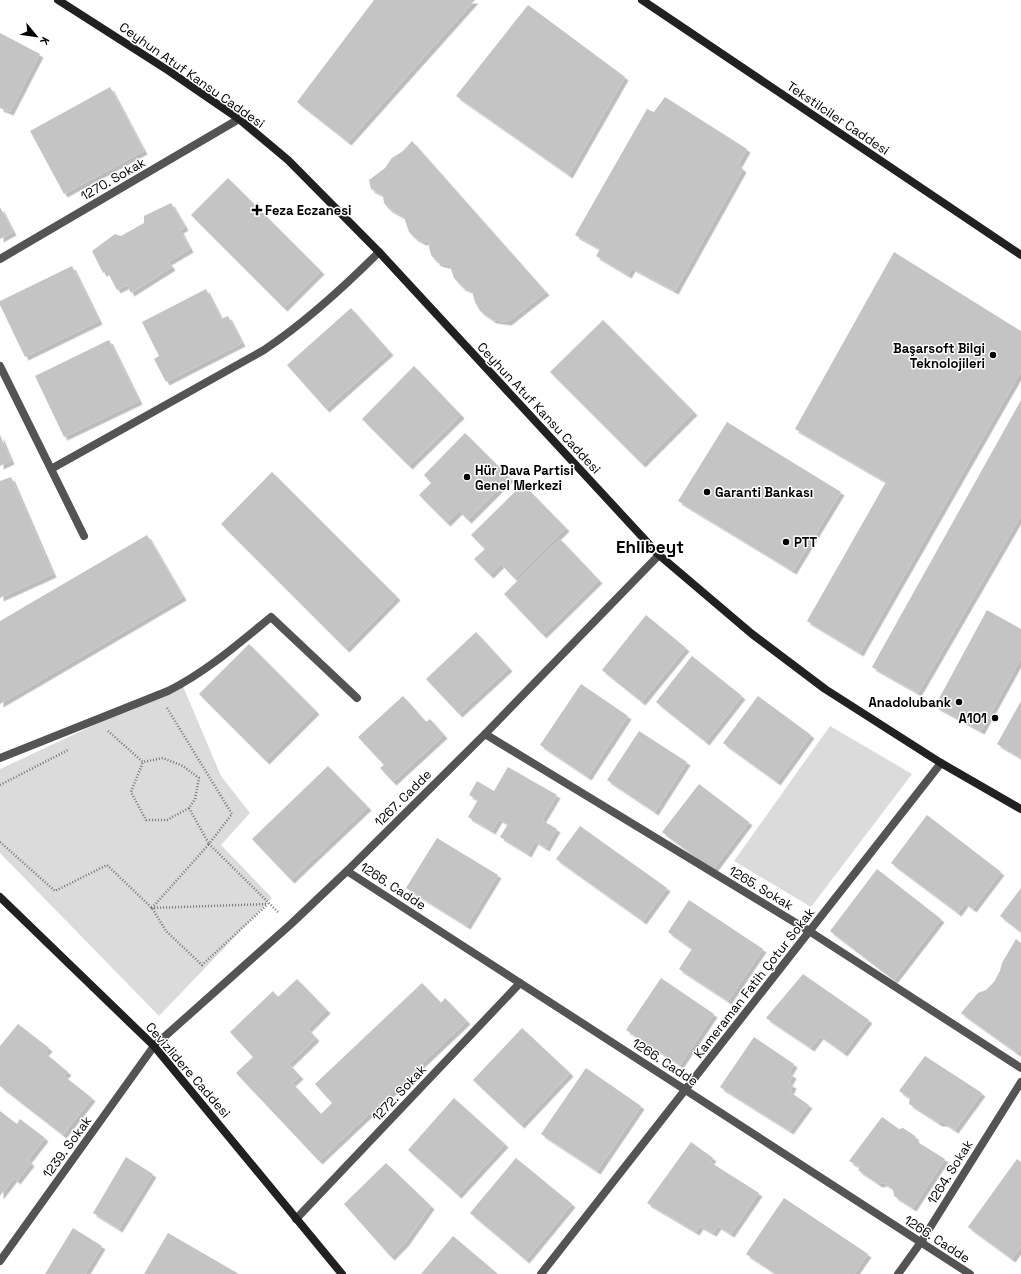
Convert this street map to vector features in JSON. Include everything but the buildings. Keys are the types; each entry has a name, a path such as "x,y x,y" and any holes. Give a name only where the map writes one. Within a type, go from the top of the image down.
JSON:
{"main road":[{"name":"Ceyhun Atuf Kansu Caddesi","path":"58,0 169,71 239,119 288,160 379,252 658,555 752,634 825,689 941,763 1021,809"},
{"name":"Tekstilciler Caddesi","path":"642,0 1021,255"},
{"name":"Cevizlidere Caddesi","path":"0,896 154,1046 342,1274"}],"street":[{"name":"1270. Sokak","path":"0,259 239,119"},
{"path":"51,469 264,350 311,316 354,278 379,252"},
{"path":"0,366 84,536"},
{"name":"1267. Cadde","path":"154,1046 291,924 347,871 485,734 658,555"},
{"path":"0,758 168,691 182,684 207,668 271,617 357,698"},
{"name":"1265. Sokak","path":"485,734 809,931 1021,1068"},
{"name":"Kameraman Fatih Çotur Sokak","path":"541,1274 941,763"},
{"name":"1266. Cadde","path":"347,871 970,1274"},
{"name":"1272. Sokak","path":"296,1219 520,983"},
{"name":"1239. Sokak","path":"0,1261 154,1046"},
{"name":"1264. Sokak","path":"898,1274 920,1242 1021,1082"}],"path":[{"path":"152,908 209,844 232,814 166,707"},
{"path":"106,729 143,762"},
{"path":"0,785 73,747"},
{"path":"164,758 183,766 199,778 195,799 189,808 167,820 146,820 131,792 143,762 164,758"},
{"path":"189,808 209,844 268,904"},
{"path":"0,842 55,891 107,865 152,908 166,931 202,965 268,904"},
{"path":"152,908 268,904"}],"shaded area":[{"path":"182,684 221,776 250,813 221,845 272,898 159,1016 0,853 0,769"},
{"path":"830,726 912,774 811,907 734,861"}],"place":[{"name":"Feza Eczanesi","path":"257,210"},
{"name":"Başarsoft Bilgi Teknolojileri","path":"993,355"},
{"name":"Hür Dava Partisi Genel Merkezi","path":"467,477"},
{"name":"Garanti Bankası","path":"707,492"},
{"name":"PTT","path":"786,542"},
{"name":"Anadolubank","path":"959,702"},
{"name":"A101","path":"995,718"}],"district":[{"name":"Ehlibeyt","path":"650,547"}]}
